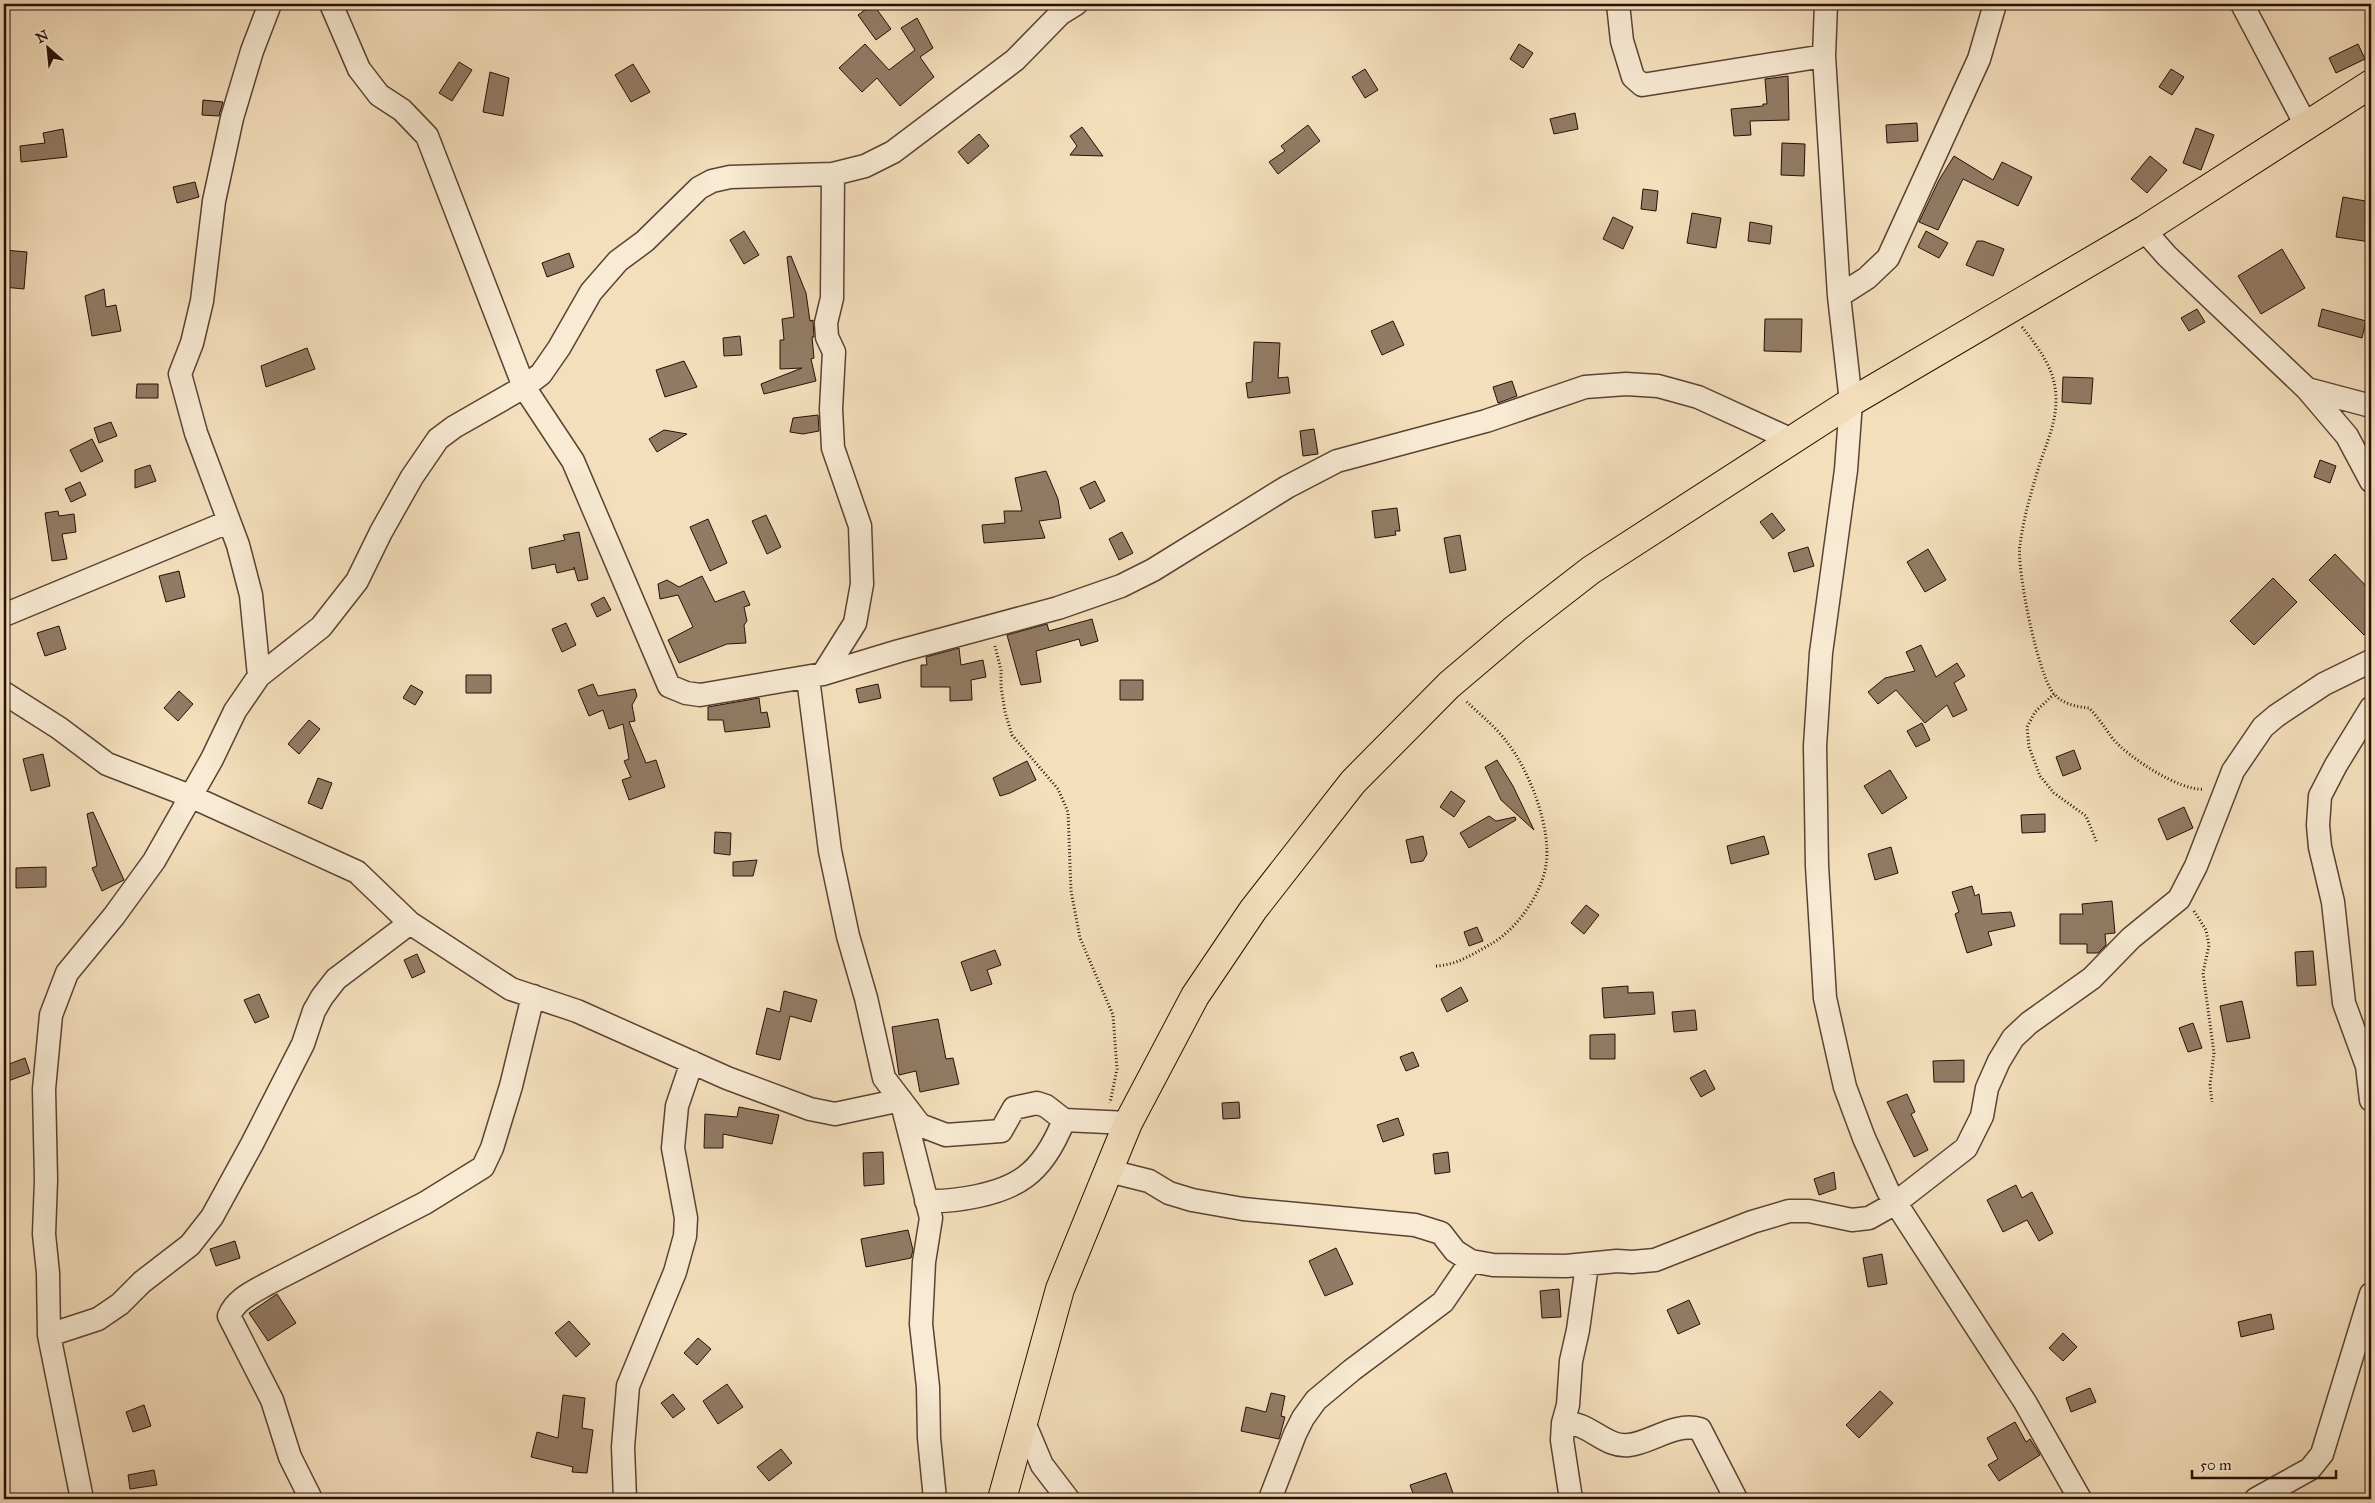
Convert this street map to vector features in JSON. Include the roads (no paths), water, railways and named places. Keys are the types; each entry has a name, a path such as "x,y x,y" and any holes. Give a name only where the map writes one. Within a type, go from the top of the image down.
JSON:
{"highway":[{"path":"1002,1499 1022,1420 1060,1289 1109,1171 1117,1122 1195,996 1253,910 1353,782 1449,685 1514,628 1591,570 1851,402 2144,230 2307,127 2371,84"}],"street":[{"path":"259,676 251,595 238,545 196,433 180,374 192,343 202,301 214,201 232,118 252,50 270,4"},
{"path":"331,4 359,69 378,95 402,110 427,136 524,388 573,461 669,686 686,693 700,694 815,676 1058,608 1120,586 1153,570 1286,487 1337,461 1486,421 1585,387 1626,384 1658,386 1698,397 1792,440"},
{"path":"82,1499 49,1335 48,1273 44,1234 46,1180 44,1089 50,1015 67,973 114,916 154,861 212,759 235,711 259,676 320,627 357,581 381,532 412,477 438,439 454,427 524,388 541,374 559,348 591,292 618,261 645,241 699,188 712,181 730,177 833,174 865,166 893,152 1015,60 1060,14 1076,4"},
{"path":"1618,4 1622,41 1633,77 1642,85 1824,56"},
{"path":"1826,4 1824,56 1839,296 1851,402 1845,480 1821,653 1815,746 1819,895 1825,998 1836,1055 1864,1138 1894,1204 2025,1402 2080,1499"},
{"path":"1839,296 1867,278 1888,258 1979,59 1995,4"},
{"path":"2242,4 2307,127"},
{"path":"833,174 832,298 826,323 827,337 834,352 831,408 833,448 860,526 862,584 855,623 815,676 830,851 848,936 866,998 884,1078 920,1125 946,1135 1001,1131 1014,1108 1037,1103 1046,1106 1064,1120 1117,1122"},
{"path":"2144,230 2167,256 2307,389 2346,436 2371,481"},
{"path":"2307,389 2371,406"},
{"path":"4,615 228,522"},
{"path":"1109,1171 1149,1181 1169,1193 1192,1200 1243,1210 1415,1224 1441,1233 1456,1251 1471,1260 1493,1265 1550,1267 1617,1261 1655,1260 1752,1222 1789,1211 1809,1211 1852,1220 1869,1218 1894,1204 1966,1148 1982,1116 1987,1088 1999,1061 2013,1038 2029,1023 2092,978 2131,938 2179,898 2196,866 2233,771 2263,727 2276,716 2324,684 2371,661"},
{"path":"4,694 59,728 108,764 190,796 357,872 410,922 511,989 577,1011 726,1078 810,1109 835,1114 901,1100"},
{"path":"2371,708 2336,765 2320,796 2318,825 2320,847 2333,902 2344,1003 2367,1066 2371,1100"},
{"path":"49,1335 98,1319 120,1304 142,1282 190,1245 212,1217 252,1144 303,1044 314,1011 322,997 336,979 410,922"},
{"path":"311,1499 290,1457 272,1400 229,1316 232,1308 244,1297 269,1283 425,1203 483,1168 492,1148 511,1086 533,996"},
{"path":"625,1499 623,1447 628,1386 675,1272 685,1236 686,1218 673,1148 677,1106 692,1062"},
{"path":"901,1100 931,1218 924,1262 921,1324 928,1387 929,1438 935,1499"},
{"path":"926,1201 946,1202 984,1194 1024,1178 1041,1160 1064,1120"},
{"path":"1270,1499 1295,1434 1303,1418 1316,1400 1352,1370 1443,1302 1471,1260"},
{"path":"1571,1499 1562,1440 1563,1423 1568,1405 1571,1361 1578,1330 1586,1265"},
{"path":"2256,1499 2310,1469 2322,1454 2371,1294"},
{"path":"1022,1420 1042,1465 1068,1499"},
{"path":"1563,1423 1573,1422 1584,1426 1612,1443 1620,1445 1630,1445 1666,1432 1692,1427 1700,1429 1736,1499"}]}
